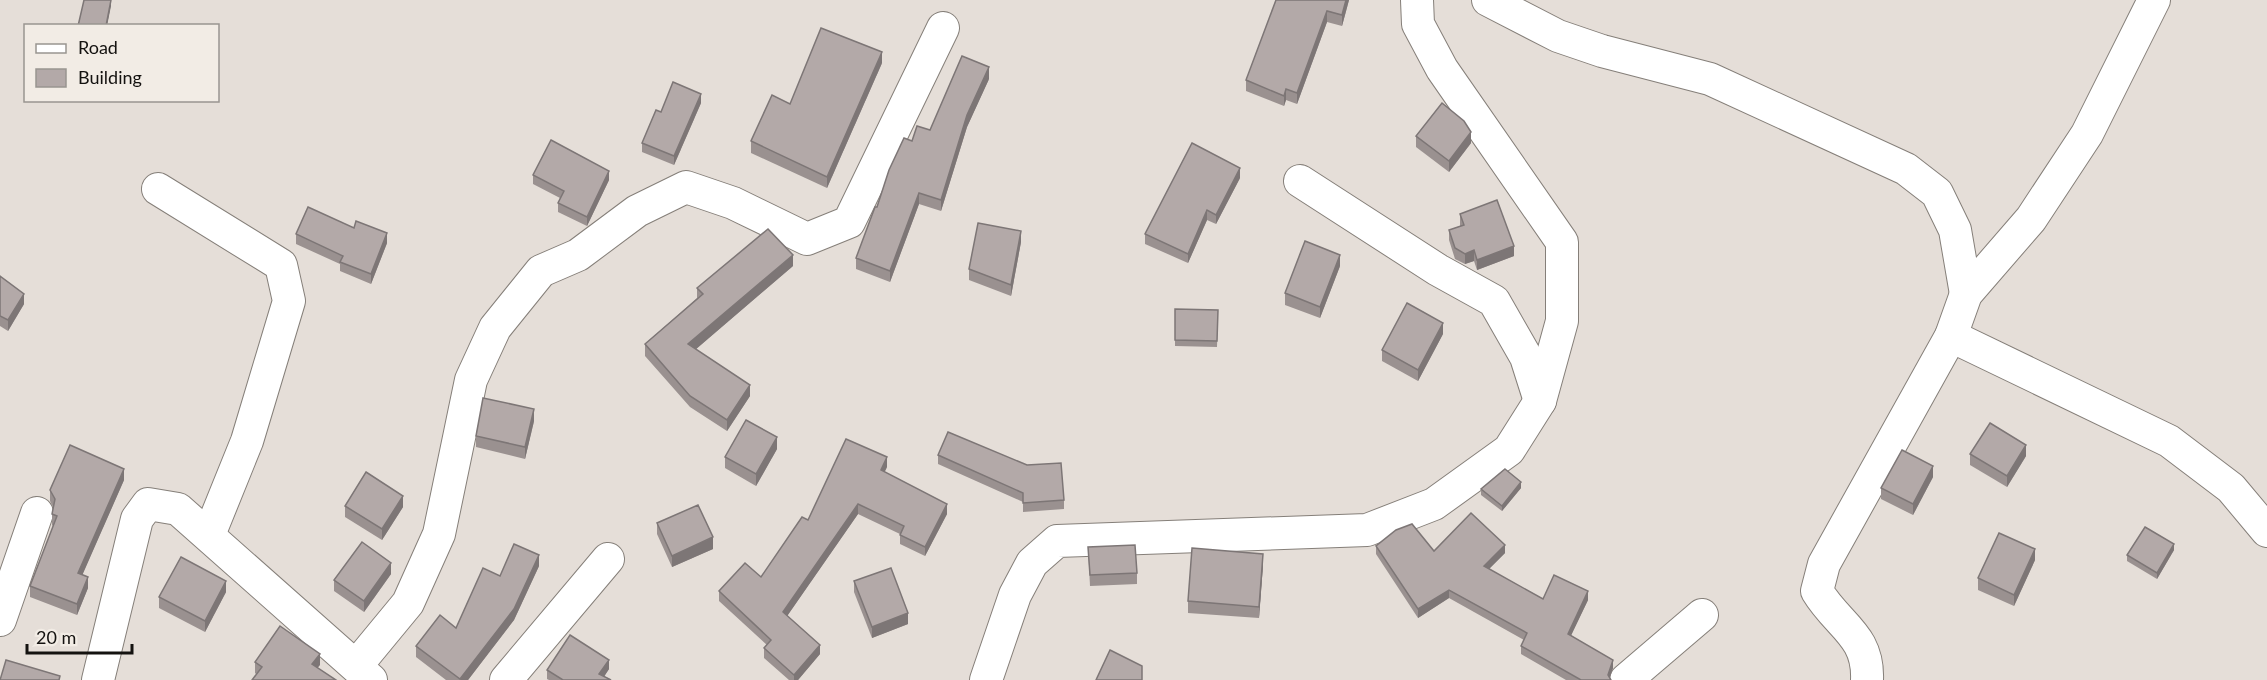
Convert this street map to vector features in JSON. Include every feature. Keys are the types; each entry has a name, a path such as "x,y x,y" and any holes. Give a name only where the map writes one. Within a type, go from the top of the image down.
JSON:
{"street":[{"path":"986,680 1032,562 1057,541 1367,530 1434,504 1509,450 1540,401 1562,321 1563,242 1442,69 1418,24 1417,0"},
{"path":"1488,0 1558,36 1580,44 1710,79 1906,169 1937,193 1955,230 1966,294"},
{"path":"1868,680 1868,666 1861,642 1828,610 1817,591 1824,564 1951,336 1966,294 2031,219 2087,134 2154,0"},
{"path":"98,680 137,519 148,504 178,509 364,673 408,603 439,534 471,380 495,328 541,271 578,255 637,211 686,187 733,203 807,239 849,222 943,28"},
{"path":"1300,181 1438,270 1494,301 1526,357 1540,401"},
{"path":"158,189 281,265 289,301 247,441 209,535"},
{"path":"1951,336 2169,441 2231,488 2267,531"},
{"path":"0,620 37,513"},
{"path":"506,680 608,559"},
{"path":"1626,680 1702,615"}],"building":[{"path":"84,0 111,0 106,24 78,24"},
{"path":"1276,0 1346,0 1342,15 1327,11 1297,93 1286,89 1284,96 1246,80"},
{"path":"821,28 882,52 827,177 751,141 772,95 790,104"},
{"path":"962,56 989,67 967,115 941,200 919,193 890,271 856,258 889,170 904,138 912,141 917,126 930,130"},
{"path":"673,82 701,94 674,156 642,143 656,110 661,112"},
{"path":"1442,103 1464,121 1471,132 1449,161 1416,136"},
{"path":"551,140 609,171 587,217 558,203 564,191 533,175"},
{"path":"1192,143 1240,168 1216,215 1207,210 1188,254 1145,234"},
{"path":"1497,200 1514,246 1477,260 1474,250 1465,254 1455,248 1449,230 1464,225 1460,214"},
{"path":"308,207 354,228 356,221 387,233 371,274 340,262 343,256 296,234"},
{"path":"978,223 1021,231 1011,285 969,269"},
{"path":"768,229 793,255 688,344 750,385 727,420 690,396 645,344 703,294 697,288"},
{"path":"1305,241 1340,255 1320,307 1285,293"},
{"path":"0,276 24,294 8,320 0,316"},
{"path":"1407,303 1443,323 1418,370 1382,350"},
{"path":"1175,309 1218,310 1217,341 1175,340"},
{"path":"483,398 534,409 525,447 476,436"},
{"path":"746,420 777,437 756,474 725,457"},
{"path":"1990,423 2026,445 2007,476 1970,454"},
{"path":"948,432 1027,465 1061,463 1064,500 1023,503 1023,493 938,455"},
{"path":"846,439 887,457 881,470 947,504 925,547 900,535 904,526 858,504 783,612 820,645 794,675 764,648 771,640 719,591 745,563 761,577 802,517 808,520"},
{"path":"70,445 124,469 78,573 88,577 77,604 30,586 57,516 52,514 55,499 50,490"},
{"path":"1902,450 1933,466 1913,504 1881,488"},
{"path":"1505,469 1521,482 1502,506 1481,489"},
{"path":"366,472 403,496 382,529 345,506"},
{"path":"698,505 713,537 672,556 657,523"},
{"path":"1471,513 1505,545 1484,566 1543,599 1554,575 1588,591 1568,634 1613,660 1608,675 1611,680 1581,680 1521,646 1527,633 1449,590 1418,609 1376,546 1396,530 1412,524 1434,551"},
{"path":"2145,527 2174,544 2157,573 2127,555"},
{"path":"1999,533 2035,549 2014,595 1978,578"},
{"path":"362,542 391,563 364,601 334,580"},
{"path":"514,544 539,555 514,609 460,679 416,646 440,615 456,628 483,568 500,576"},
{"path":"1135,545 1137,573 1090,575 1088,547"},
{"path":"1192,548 1263,554 1259,607 1188,601"},
{"path":"181,557 226,581 205,621 159,597"},
{"path":"891,568 908,613 872,627 854,581"},
{"path":"280,626 320,654 312,664 336,680 252,680 262,667 255,662"},
{"path":"570,635 609,660 599,674 611,680 563,680 547,670"},
{"path":"1110,650 1142,666 1142,680 1096,680"},
{"path":"6,660 60,676 59,680 0,680"}]}
